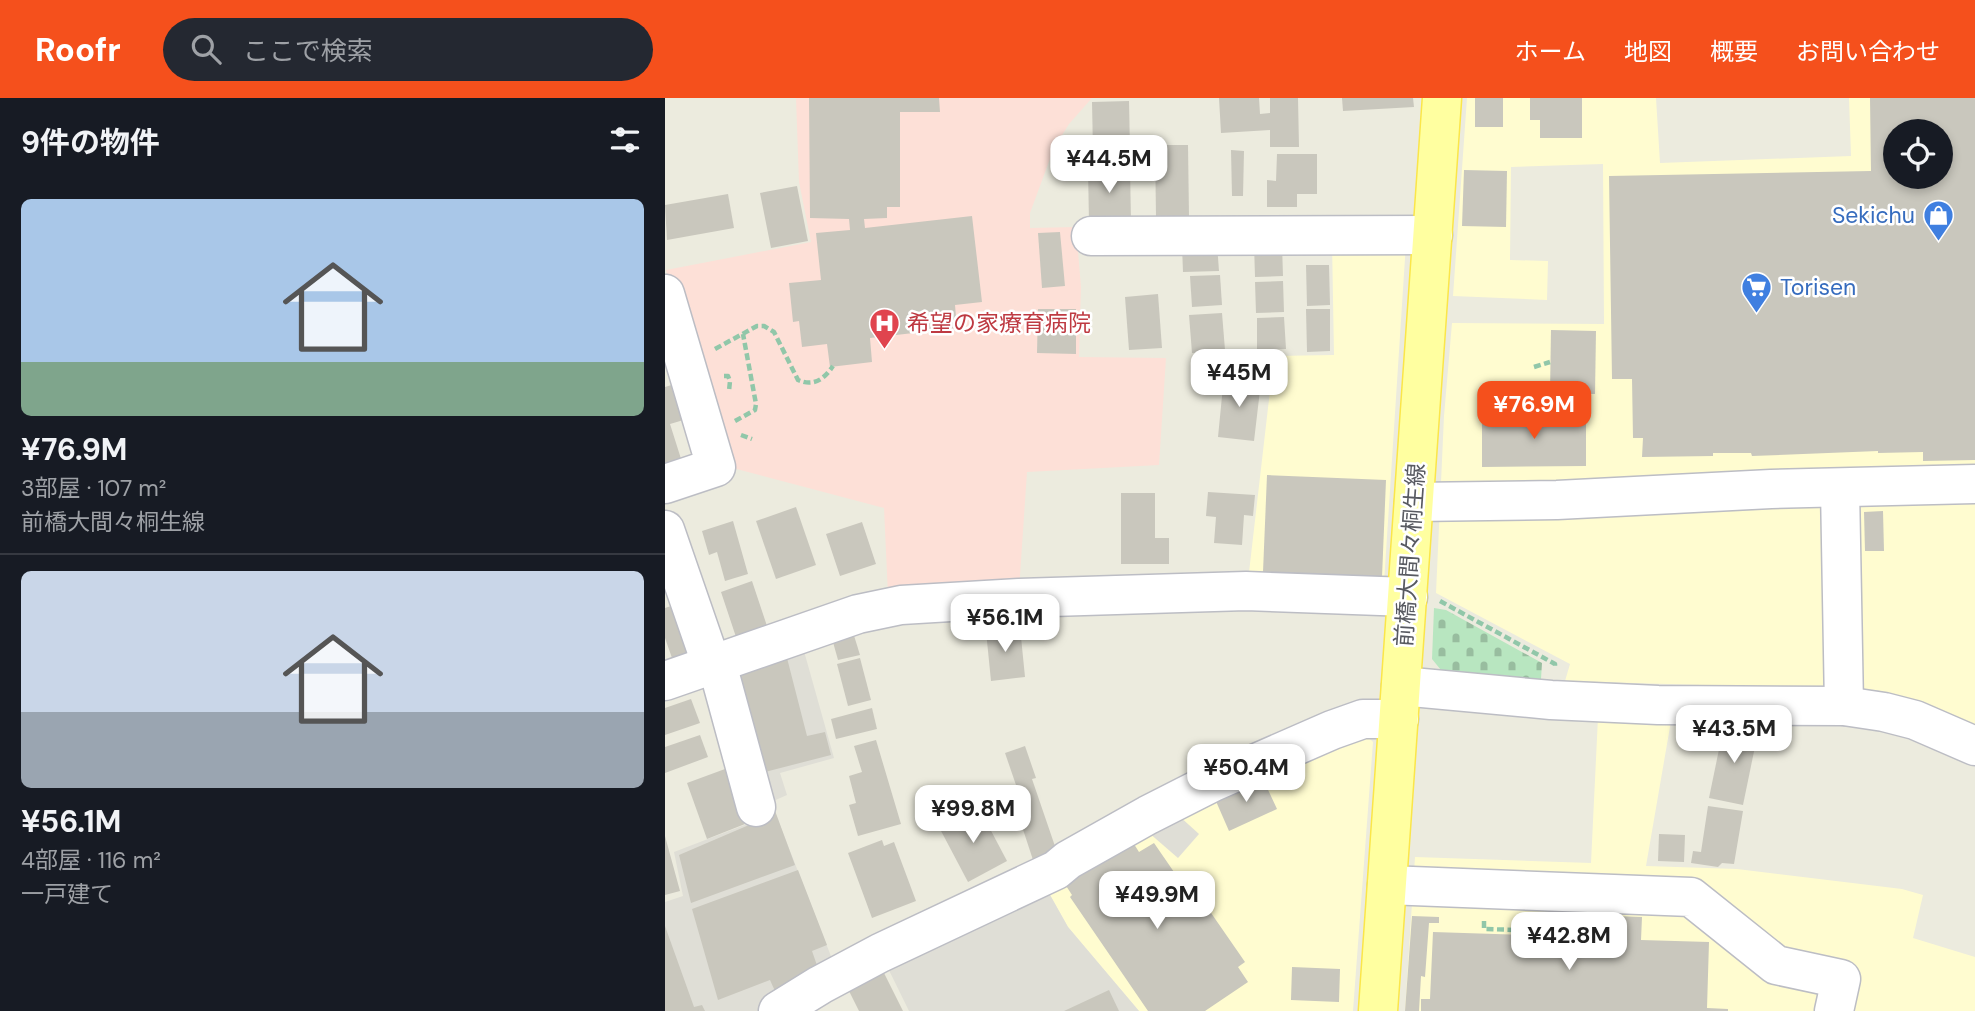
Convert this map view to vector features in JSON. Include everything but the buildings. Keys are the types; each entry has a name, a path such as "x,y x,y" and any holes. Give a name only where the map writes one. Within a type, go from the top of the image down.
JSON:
{"main road":[{"name":"前橋大間々桐生線","path":"1378,1011 1442,98"}],"street":[{"path":"1091,236 1433,235"},
{"path":"665,294 716,467 665,484"},
{"path":"1414,502 1975,484"},
{"path":"1840,488 1844,706"},
{"path":"665,530 714,665 757,807"},
{"path":"665,681 858,614 901,605 1019,598 1246,591 1408,597"},
{"path":"778,1011 880,953 1056,870 1068,860 1213,782 1400,703 1551,700 1658,705 1844,706 1915,720 1975,746"},
{"path":"1387,885 1691,897 1776,965 1841,979 1834,1011"}],"path":[{"path":"705,356 757,326 769,327 798,380 805,383 824,379 833,366"},
{"path":"725,425 755,410 743,334"},
{"path":"1534,367 1550,362"},
{"path":"720,376 728,376 730,381 727,397"},
{"path":"1408,597 1434,599 1447,604 1555,664 1551,700"}],"shaded area":[{"name":"希望の家療育病院","path":"796,98 1092,98 1069,124 1054,148 1030,213 1030,228 1076,227 1081,287 1079,357 1166,358 1159,465 1027,472 1019,590 888,595 884,508 729,467 666,270 811,242 799,182"},
{"path":"1467,98 1656,98 1660,163 1851,156 1849,98 1975,98 1975,728 1924,704 1877,690 1565,681 1570,664 1436,593 1444,416 1452,323 1604,324 1603,164 1511,167 1510,260 1548,261 1547,300 1453,296"},
{"path":"1332,242 1406,243 1384,583 1248,581 1274,356 1334,355"},
{"path":"802,644 834,758 780,773 787,795 771,802 834,964 761,1011 665,1011 665,902 683,896 674,852 747,824 743,812 733,679"},
{"path":"1598,717 1671,721 1646,866 1737,869 1902,889 1923,895 1913,938 1975,957 1975,1011 1405,1011 1415,857 1591,863"},
{"path":"1364,733 1373,742 1353,1011 1139,1011 1068,927 1045,886 1178,815"},
{"path":"1178,815 1199,834 1178,858 1148,832"},
{"path":"1045,886 1068,927 1139,1011 909,1011 884,960"}],"green space":[{"path":"1434,608 1446,610 1542,663 1541,679 1445,675 1432,659"}],"place":[{"name":"Sekichu","path":"1938,242"},
{"name":"Torisen","path":"1757,314"},
{"name":"希望の家療育病院","path":"884,350"}]}
